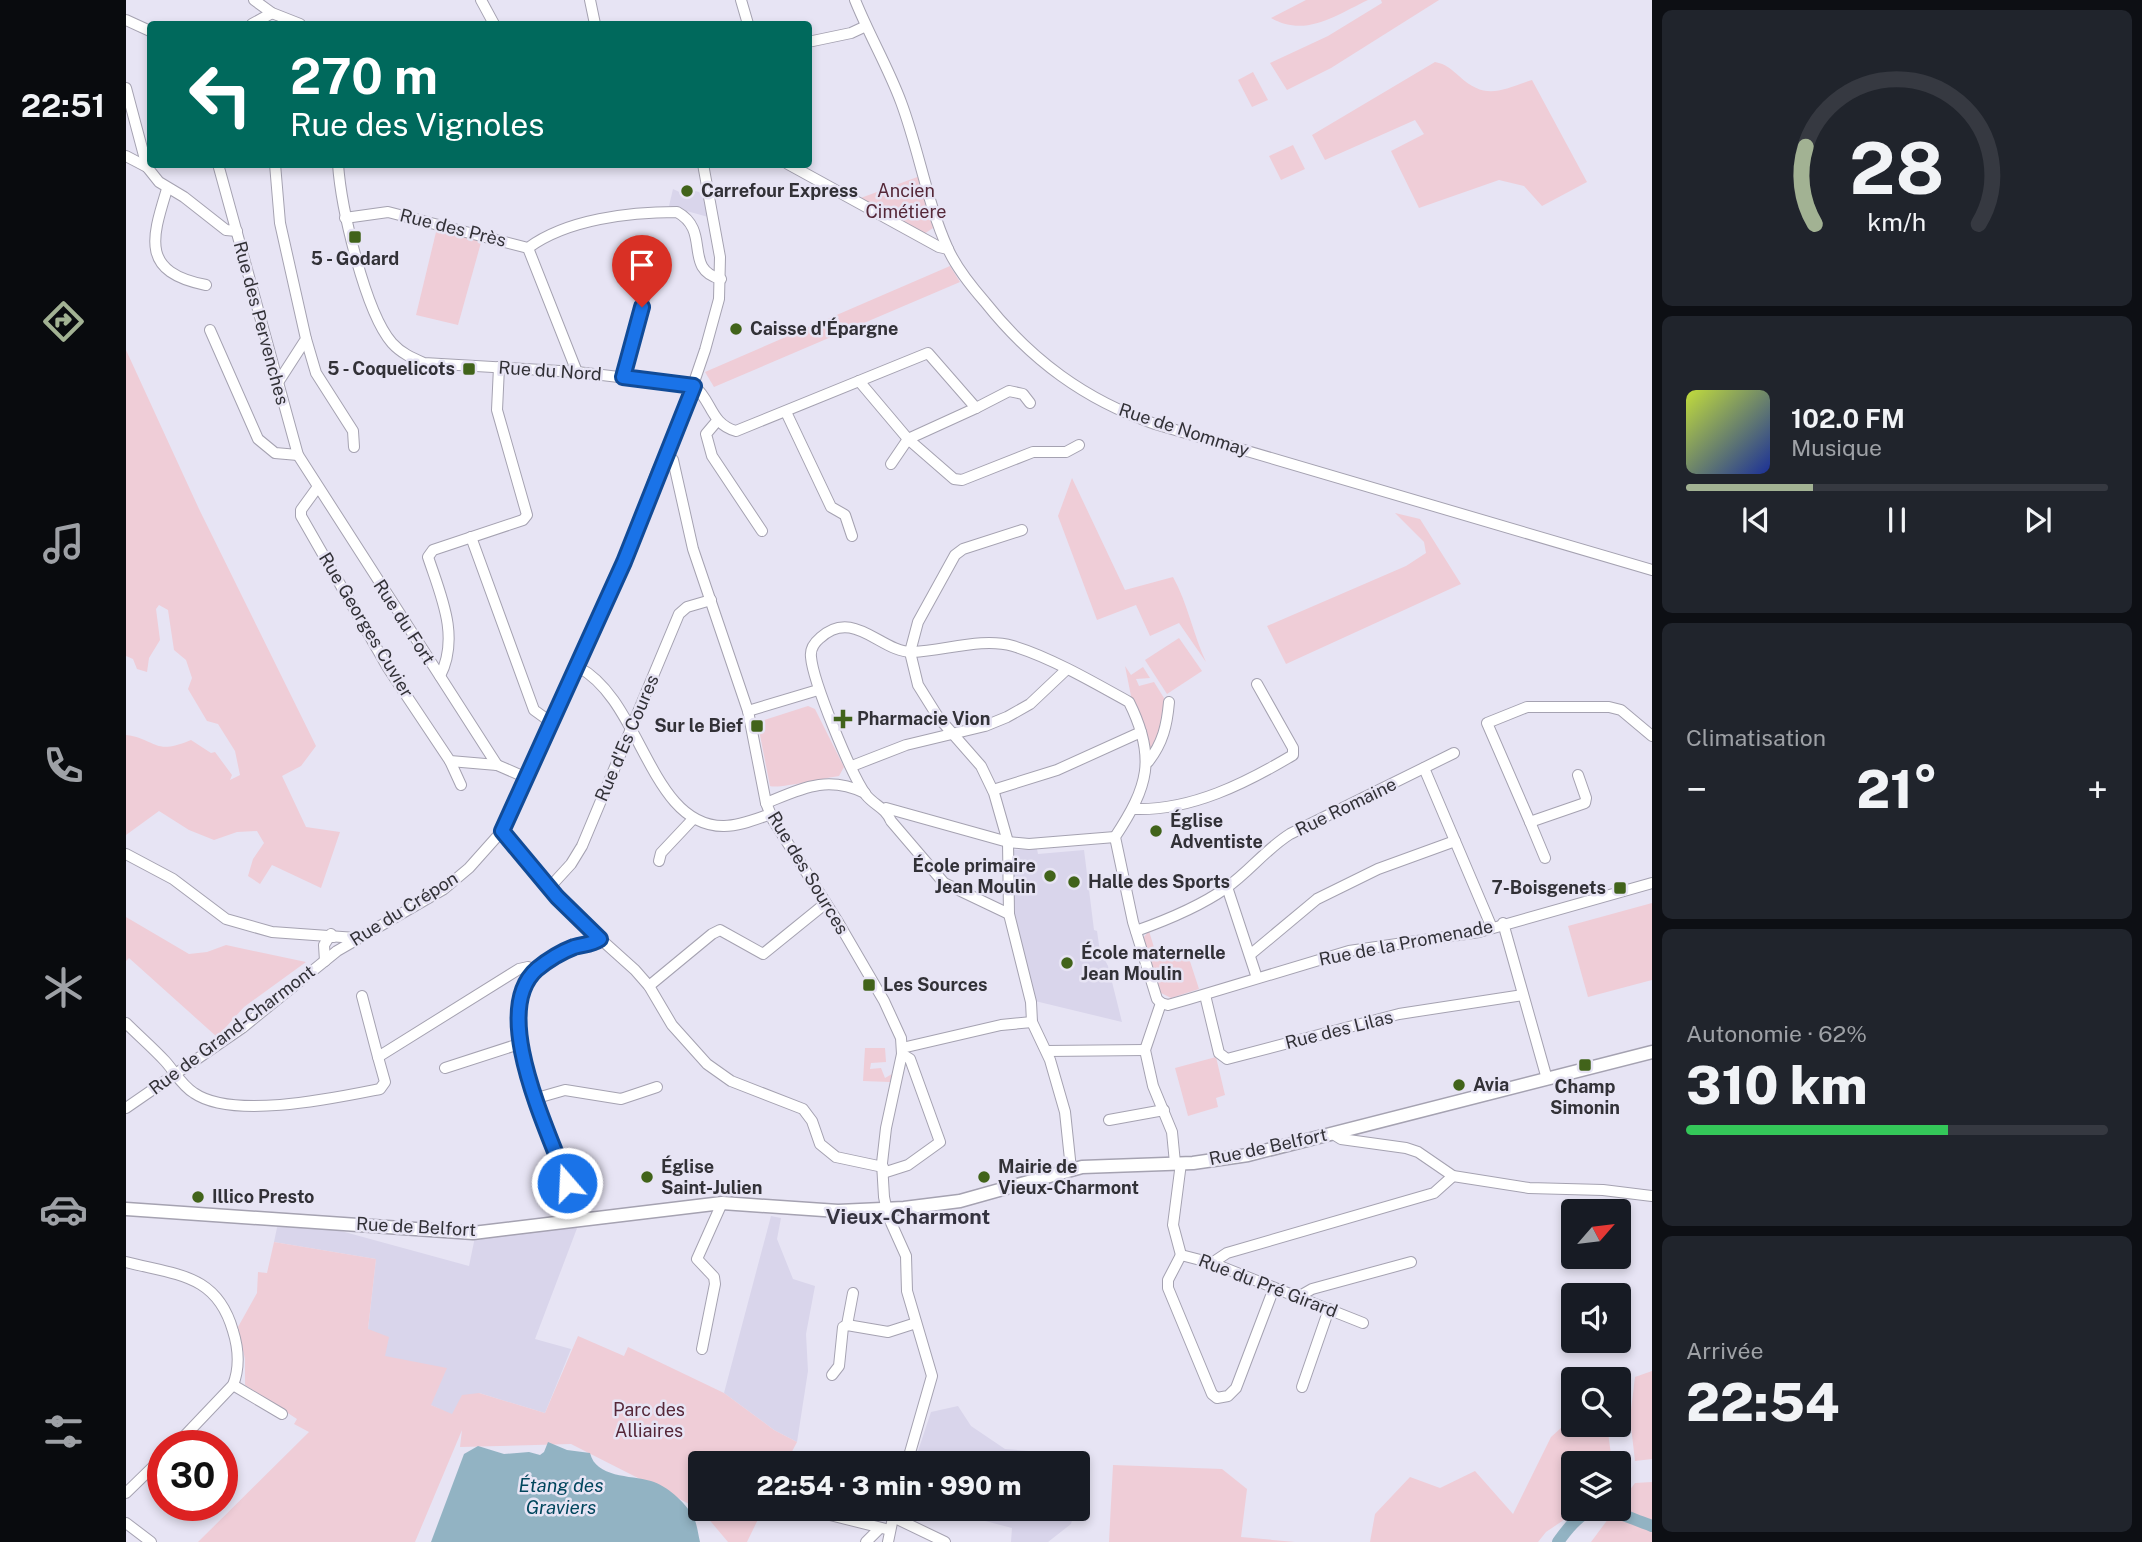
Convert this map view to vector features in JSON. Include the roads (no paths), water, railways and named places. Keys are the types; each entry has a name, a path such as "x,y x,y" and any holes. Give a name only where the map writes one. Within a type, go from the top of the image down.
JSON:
{"main road":[{"name":"Rue de Belfort","path":"126,1209 473,1233 578,1218 722,1203 838,1211 885,1209 960,1201 1071,1169 1126,1163 1178,1163 1248,1155 1652,1052"}],"street":[{"path":"254,0 272,13 292,21"},
{"path":"481,0 492,21"},
{"path":"590,0 594,21"},
{"path":"741,0 747,21"},
{"name":"Rue de Nommay","path":"855,0 901,102 948,249 977,293 1025,348 1058,376 1103,403 1176,430 1652,570"},
{"path":"126,11 130,21 147,30"},
{"path":"257,21 272,13"},
{"path":"812,41 851,33 866,26"},
{"path":"126,88 147,167"},
{"path":"126,156 147,167"},
{"path":"148,168 167,189 184,197 226,230 237,231"},
{"name":"Rue des Pervenches","path":"219,168 298,455 311,478"},
{"path":"275,168 280,223 306,339 316,373 353,431 354,446"},
{"path":"339,168 345,218"},
{"name":"Rue du Crépon","path":"337,951 444,889 468,868 502,831 527,778 578,667 694,386 718,304 718,233 704,168"},
{"path":"795,168 939,247 948,249"},
{"path":"167,189 153,236 153,246 172,273 187,281 206,285"},
{"name":"Rue des Près","path":"345,218 388,212 528,248 550,234 580,225 677,212 695,229 701,268 709,276 720,279"},
{"name":"Rue du Nord","path":"345,218 386,334 407,355 424,363 577,372 694,386"},
{"path":"528,248 577,372"},
{"path":"623,377 650,277"},
{"path":"210,330 258,439 275,453 298,455"},
{"path":"277,384 306,339"},
{"path":"556,371 569,350"},
{"path":"694,386 702,392 717,421 736,431 928,353 976,408"},
{"path":"440,676 448,654 448,625 428,557 433,550 523,520 527,515 497,410 499,367"},
{"path":"859,381 908,439 954,479 962,480 1033,452 1066,452 1079,445"},
{"path":"891,464 908,439 1009,391 1023,394 1030,403"},
{"path":"786,412 831,507 845,515 852,536"},
{"path":"717,421 706,434 712,456 762,531"},
{"name":"Rue des Sources","path":"667,452 673,460 694,549 748,711 766,803 898,1028 902,1051 910,1059 940,1142 908,1165 883,1170"},
{"name":"Rue du Fort","path":"311,478 497,765"},
{"name":"Rue Georges Cuvier","path":"317,488 301,510 302,516 388,668 450,761 461,785"},
{"path":"1022,530 963,549 955,555 918,622 910,652 918,684 938,717 981,766 993,790 1008,842 1009,914 1031,1002 1032,1022 1047,1051 1065,1112 1071,1169"},
{"path":"471,537 534,710 552,723"},
{"name":"Rue d'Es Coures","path":"549,888 571,864 582,846 679,614 687,607 711,600"},
{"path":"866,794 817,690 811,656 813,646 831,630 867,631 893,649 910,652 1011,645 1129,702 1141,732 1148,762"},
{"path":"578,667 604,685 632,729 668,796 693,819 726,827 771,814"},
{"path":"836,783 852,766 906,745 985,726 1022,710 1066,670"},
{"path":"1134,809 1148,810 1210,797 1293,755 1293,748 1257,684"},
{"path":"748,711 817,690"},
{"path":"1047,1051 1145,1050 1161,1003 1157,999 1136,931 1115,837 1134,809 1148,762 1157,751 1166,728 1169,702"},
{"path":"1545,858 1485,718 1527,707 1609,707 1621,710 1652,736"},
{"path":"993,790 1057,770 1141,732"},
{"name":"Rue Romaine","path":"1136,931 1196,906 1227,887 1274,844 1290,834 1454,753"},
{"path":"450,761 497,765 527,778"},
{"path":"1424,768 1455,841 1498,926 1523,995 1546,1079"},
{"path":"1530,822 1585,803 1586,798 1578,775"},
{"path":"766,803 808,786 836,783 845,784 866,794 886,808 1008,842 1029,844 1115,837"},
{"path":"886,808 891,821 944,883 1009,914"},
{"path":"659,861 662,853 693,819"},
{"path":"502,831 549,888 649,986 672,1025 717,1073 803,1109 812,1121 824,1149 836,1157 862,1162 883,1170"},
{"path":"1251,954 1324,895 1378,869 1455,841"},
{"path":"126,854 173,879 226,919 272,932 331,934 356,938"},
{"name":"Rue de la Promenade","path":"1161,1003 1168,1005 1205,995 1349,951 1498,926 1652,883"},
{"path":"1227,887 1257,978"},
{"path":"649,986 720,930 763,954 826,903"},
{"path":"309,934 337,951"},
{"path":"325,961 324,944 331,934"},
{"path":"331,934 337,951"},
{"path":"578,1218 519,1044 517,1014 526,984 534,971 555,956 600,939"},
{"name":"Rue de Grand-Charmont","path":"126,1108 242,1028 337,951"},
{"path":"378,1057 519,969 528,967 534,971"},
{"name":"Rue des Lilas","path":"1205,995 1219,1053 1227,1059 1399,1014 1523,995"},
{"path":"126,1023 194,1094 205,1099 269,1105 327,1100 380,1089 385,1082 362,996"},
{"path":"910,1451 932,1376 907,1291 904,1247 885,1209 883,1170 886,1128 902,1051 1001,1025 1032,1022"},
{"path":"445,1068 519,1044"},
{"name":"Rue du Pré Girard","path":"1145,1050 1153,1086 1172,1132 1178,1163 1173,1225 1181,1255 1212,1264 1363,1323"},
{"path":"537,1098 565,1090 621,1099 657,1087"},
{"path":"1109,1120 1164,1110"},
{"path":"1333,1134 1341,1139 1418,1152 1453,1176 1528,1188 1603,1190 1652,1196"},
{"path":"1212,1264 1227,1253 1434,1193 1453,1176"},
{"path":"702,1349 715,1284 714,1277 697,1259 722,1203"},
{"path":"1181,1255 1168,1280 1168,1288 1212,1394 1217,1398 1228,1396 1237,1388 1274,1288"},
{"path":"126,1262 196,1280 215,1293 227,1308 239,1361 233,1387 191,1430"},
{"path":"1298,1297 1312,1289 1411,1262"},
{"path":"848,1325 853,1293"},
{"path":"1302,1387 1329,1309"},
{"path":"832,1375 839,1366 843,1327 848,1325 888,1332 916,1323"},
{"path":"233,1387 282,1414"},
{"path":"126,1493 147,1473"},
{"path":"853,1521 885,1529"},
{"path":"866,1542 885,1529 890,1521"},
{"path":"908,1521 945,1542"},
{"path":"126,1523 151,1542"},
{"path":"885,1529 888,1542"}],"water":[{"name":"Étang des Graviers","path":"548,1442 567,1450 590,1453 593,1461 606,1471 657,1483 669,1490 688,1509 688,1521 695,1521 700,1542 431,1542 464,1454 478,1446 504,1454 529,1452 540,1455"}],"waterway":[{"path":"1558,1542 1580,1517 1599,1509 1609,1510 1652,1526"}],"place":[{"name":"Carrefour Express","path":"687,191"},
{"name":"5 - Godard","path":"355,237"},
{"name":"Caisse d'Épargne","path":"736,329"},
{"name":"5 - Coquelicots","path":"469,369"},
{"name":"Pharmacie Vion","path":"843,719"},
{"name":"Sur le Bief","path":"757,726"},
{"name":"Église Adventiste","path":"1156,831"},
{"name":"École primaire Jean Moulin","path":"1050,876"},
{"name":"Halle des Sports","path":"1074,882"},
{"name":"7-Boisgenets","path":"1620,888"},
{"name":"École maternelle Jean Moulin","path":"1067,963"},
{"name":"Les Sources","path":"869,985"},
{"name":"Champ Simonin","path":"1585,1065"},
{"name":"Avia","path":"1459,1085"},
{"name":"Église Saint-Julien","path":"647,1177"},
{"name":"Mairie de Vieux-Charmont","path":"984,1177"},
{"name":"Illico Presto","path":"198,1197"}],"district":[{"name":"Vieux-Charmont","path":"908,1217"}],"park label":[{"name":"Ancien Cimétiere","path":"906,201"},
{"name":"Parc des Alliaires","path":"649,1420"}]}
